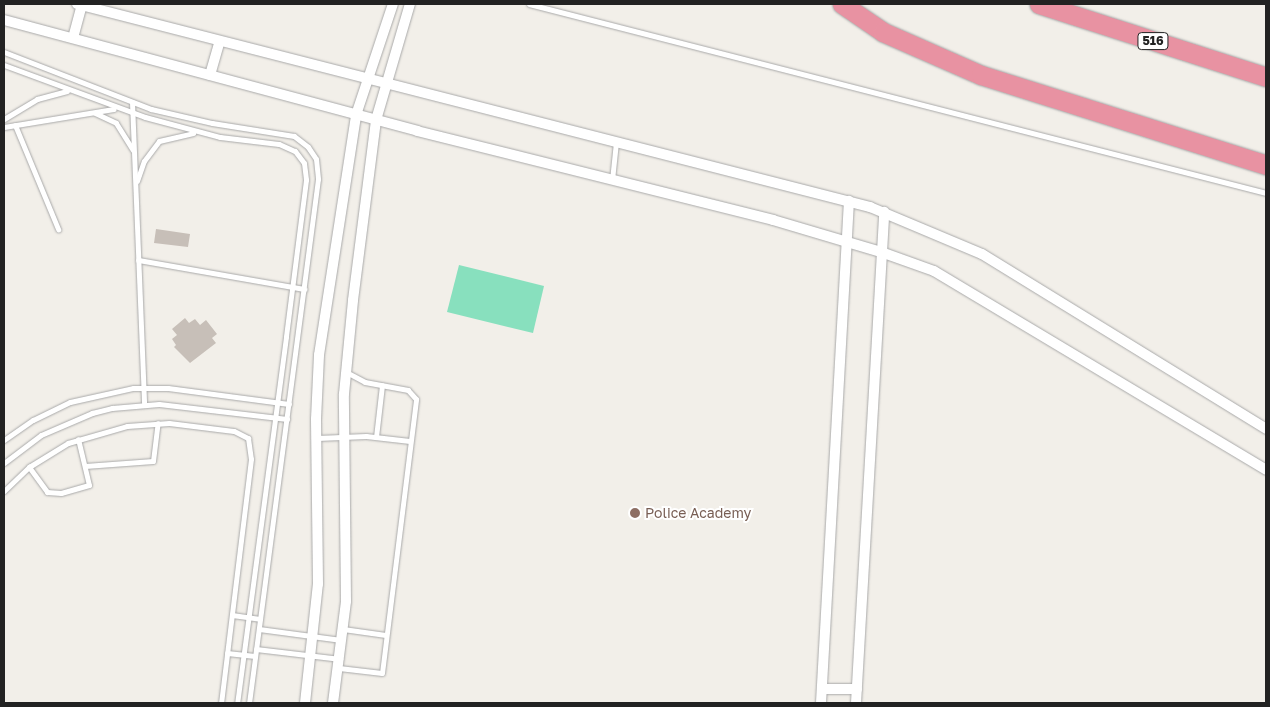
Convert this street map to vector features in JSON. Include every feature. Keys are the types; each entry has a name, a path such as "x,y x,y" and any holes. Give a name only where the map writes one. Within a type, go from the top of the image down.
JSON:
{"highway":[{"path":"842,4 883,32 981,75 1266,165"},
{"name":"516","path":"1039,4 1266,78"},
{"name":"516","path":"1078,4 1114,28"}],"street":[{"path":"73,38 79,4 388,85 849,201 884,212 982,254 1266,429"},
{"path":"305,703 315,636 319,553 316,438 319,355 356,115 393,4"},
{"path":"333,703 342,635 348,558 345,439 346,371 376,120 388,85 410,4"},
{"path":"4,20 356,115 846,241 881,252 934,271 1266,470"},
{"path":"210,75 220,41"},
{"path":"821,703 849,201"},
{"path":"856,703 884,212"},
{"path":"822,689 857,689"}],"lane":[{"path":"529,4 1266,193"},
{"path":"4,52 132,102 180,117 282,133 301,140 316,159 318,179 249,703"},
{"path":"4,65 67,91 133,114 198,132 279,144 300,156 306,180 237,703"},
{"path":"4,119 36,99 67,91"},
{"path":"132,102 144,404"},
{"path":"4,128 117,108"},
{"path":"89,112 102,114 116,123 134,155"},
{"path":"15,125 58,229"},
{"path":"136,184 144,161 159,141 175,135 198,132"},
{"path":"612,180 616,143"},
{"path":"138,260 304,289"},
{"path":"256,649 313,656 339,664 382,673 416,399 408,390 365,382 346,371"},
{"path":"376,437 382,385"},
{"path":"4,440 34,420 70,402 109,392 143,388 289,404"},
{"path":"4,461 41,435 66,423 112,408 144,404 287,419"},
{"path":"85,466 153,461 158,423"},
{"path":"4,491 29,467 78,439 127,426 158,423 234,431 244,435 250,442 252,459 221,703"},
{"path":"316,438 376,437 410,441"},
{"path":"29,467 48,492 61,494 89,485 78,439"},
{"path":"232,615 260,618"},
{"path":"259,629 315,636 386,634"},
{"path":"227,653 255,656"}],"green space":[{"path":"459,265 544,286 533,333 447,312"}],"building":[{"path":"156,229 190,234 188,247 154,243"},
{"path":"185,318 189,323 195,319 200,325 206,320 217,334 212,338 216,343 190,363 174,347 176,345 172,339 177,335 172,329"}],"place":[{"name":"Police Academy","path":"635,513"}]}
